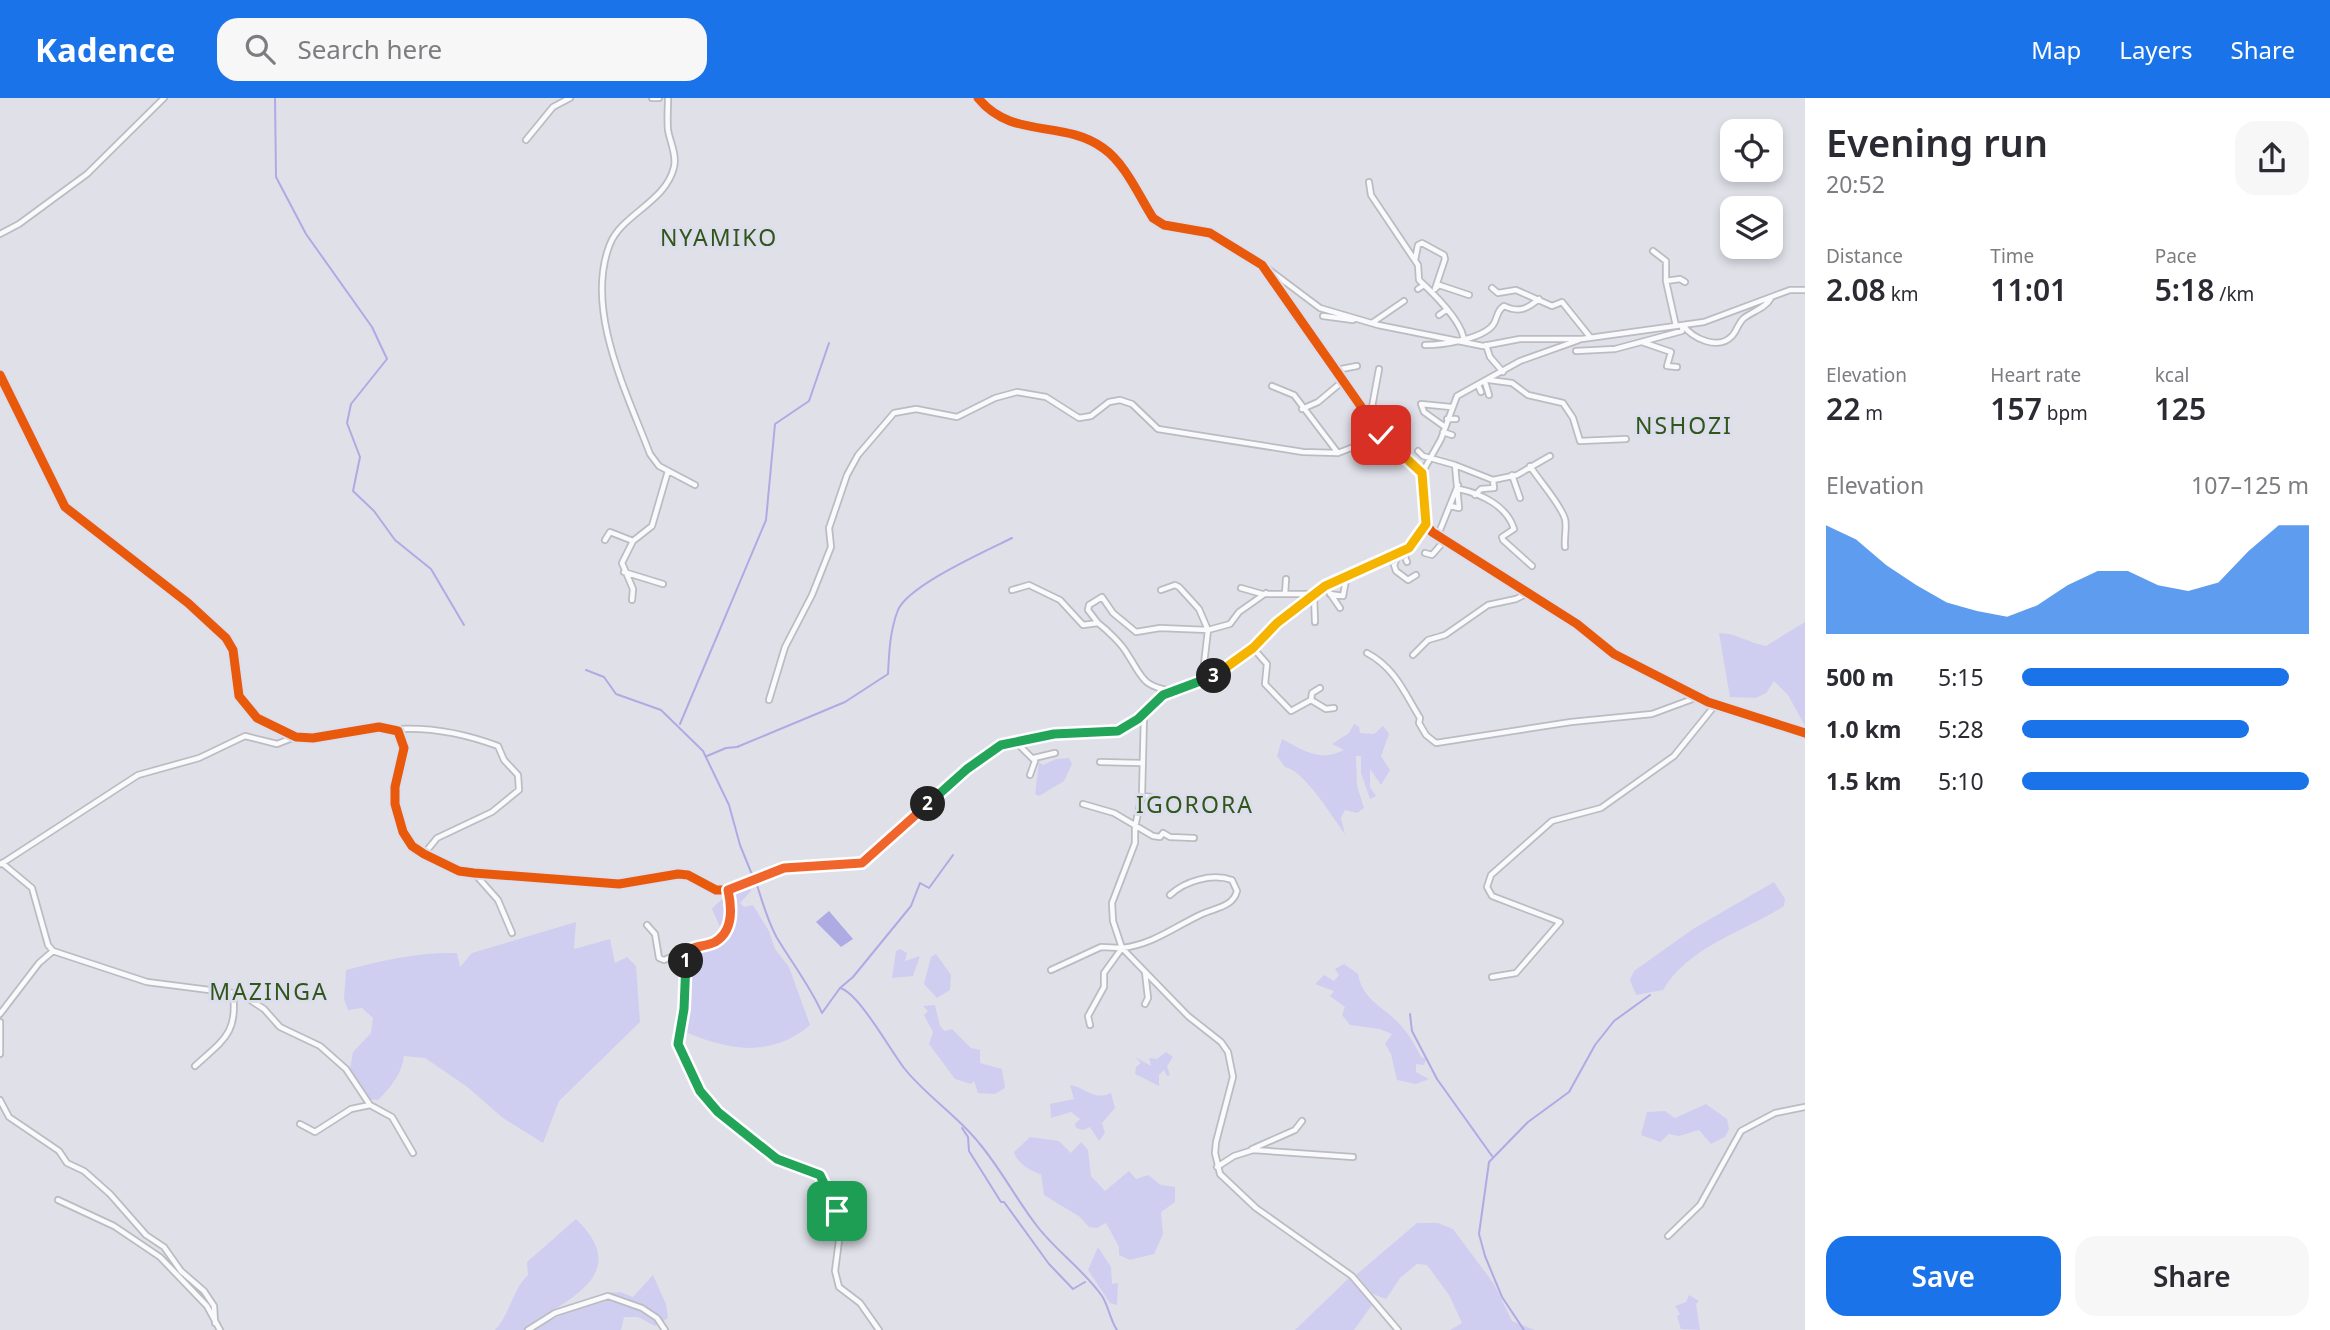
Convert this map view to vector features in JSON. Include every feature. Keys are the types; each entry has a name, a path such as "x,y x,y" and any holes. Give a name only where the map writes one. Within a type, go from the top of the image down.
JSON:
{"street":[{"path":"0,234 19,224 87,174 136,122 164,98"},
{"path":"526,140 553,107 569,98"},
{"path":"652,98 660,98"},
{"path":"668,98 668,130 675,158 674,169 658,194 610,243 602,279 616,371 630,399 653,460 695,485"},
{"path":"978,98 987,111 1022,126 1081,135 1105,149 1153,218 1164,225 1210,233 1262,265 1320,309 1371,323 1486,345 1520,339 1582,339"},
{"path":"985,98 987,111"},
{"path":"1369,182 1371,195 1415,260"},
{"path":"1434,290 1444,255 1422,243 1418,245 1415,260 1419,280 1434,290 1464,336 1464,342"},
{"path":"1653,251 1666,261 1666,281 1676,326"},
{"path":"1262,265 1382,436 1422,473"},
{"path":"1666,281 1680,279 1685,282"},
{"path":"1418,289 1424,285"},
{"path":"1434,290 1439,285 1469,295"},
{"path":"1492,288 1498,292 1516,290 1552,306 1562,302 1590,337"},
{"path":"1416,575 1408,579 1396,571 1394,565 1400,553 1422,532 1426,524 1422,473 1457,396 1532,356 1582,339 1713,320 1790,290 1805,290"},
{"path":"1683,325 1689,334 1708,342 1721,342 1731,338 1742,319 1771,298"},
{"path":"1425,345 1464,342 1493,326 1499,309 1504,306 1514,310 1528,308 1539,299"},
{"path":"1371,323 1404,302"},
{"path":"1438,315 1446,310"},
{"path":"1323,316 1359,320"},
{"path":"1576,351 1615,349 1682,331 1683,325"},
{"path":"1641,342 1671,352 1667,366 1677,367"},
{"path":"1486,345 1490,357 1503,372"},
{"path":"1336,370 1357,366"},
{"path":"1365,412 1372,407 1378,390 1379,369"},
{"path":"0,375 70,514 211,622 233,650 239,696 247,707 274,729 296,737 313,738 379,727 448,732 498,746 504,760 518,775 519,790 492,812 437,838 424,854"},
{"path":"1302,409 1318,402 1343,381"},
{"path":"1487,381 1489,395"},
{"path":"1487,381 1512,383 1528,395 1563,403 1580,441 1626,439"},
{"path":"1272,386 1294,395 1338,453"},
{"path":"1478,386 1480,392"},
{"path":"768,700 785,647 812,595 831,547 829,528 848,475 858,455 894,413 916,409 957,417 995,398 1017,392 1046,397 1073,416 1086,418 1109,402 1120,400 1132,404 1158,429 1303,452 1338,453 1368,445 1382,436"},
{"path":"1451,407 1421,404 1432,419 1452,435"},
{"path":"1447,419 1456,419"},
{"path":"1418,451 1430,458 1493,480 1512,475 1550,456"},
{"path":"1450,506 1459,509 1459,486 1455,466"},
{"path":"1530,466 1545,491 1560,507 1566,521 1565,547"},
{"path":"632,600 633,589 622,563 633,541 652,526 668,471"},
{"path":"1512,475 1520,498"},
{"path":"1475,495 1481,489 1494,488 1493,480"},
{"path":"1459,486 1496,503 1507,513 1514,529 1502,537 1503,540 1532,566"},
{"path":"1438,535 1459,486"},
{"path":"1426,524 1432,532"},
{"path":"605,540 610,532 633,541"},
{"path":"1422,532 1438,535 1577,624 1615,654 1699,697 1805,733"},
{"path":"1425,554 1432,555 1445,540"},
{"path":"396,729 401,735 404,748 395,804 404,832 412,846 459,871 619,884 678,874 688,875 716,890 728,890 773,872 815,864 862,863 988,752 1015,741 1054,734 1118,731 1144,714 1163,695 1219,674 1253,648 1277,623 1325,586 1347,574 1400,553"},
{"path":"1400,553 1408,562"},
{"path":"624,572 663,584"},
{"path":"1330,594 1343,596 1347,574"},
{"path":"1285,594 1286,579"},
{"path":"1012,590 1029,585 1049,592 1073,612 1083,625 1098,623"},
{"path":"1161,590 1175,585 1199,609 1208,630 1202,681"},
{"path":"1325,586 1339,608"},
{"path":"1241,588 1266,593 1314,594"},
{"path":"1176,692 1148,685 1142,679 1128,654 1088,610 1089,605 1102,597 1113,613 1136,632 1160,628 1208,630 1230,624 1239,612 1266,593"},
{"path":"1413,655 1428,640 1445,635 1488,605 1516,599 1528,593"},
{"path":"1314,594 1315,622"},
{"path":"1253,648 1267,664 1265,684 1282,704 1291,711 1311,700"},
{"path":"1367,653 1383,662 1398,679 1420,718 1419,723 1426,735 1436,743 1571,722 1652,714 1699,697"},
{"path":"1311,700 1312,693 1320,688"},
{"path":"1311,700 1326,709 1334,708"},
{"path":"1492,976 1516,973 1560,922 1492,896 1488,887 1491,875 1552,821 1601,808 1674,756 1716,704"},
{"path":"1144,714 1142,796 1134,850 1112,903 1113,920 1122,948 1188,1016 1222,1042 1228,1052 1233,1077 1216,1142 1217,1167 1230,1186 1256,1208 1352,1276 1398,1330"},
{"path":"296,737 277,744 245,736 199,758 138,775 1,863 32,888 48,945 53,951 147,982 241,994 264,1009 280,1027 320,1045 346,1069 370,1105 392,1117 413,1153"},
{"path":"1015,741 1035,761 1030,775"},
{"path":"1033,758 1055,753"},
{"path":"1100,761 1141,762"},
{"path":"1142,796 1152,797"},
{"path":"1083,804 1114,814 1153,836 1160,837 1163,833 1170,837 1194,838"},
{"path":"474,873 498,900 512,933"},
{"path":"1051,970 1101,947 1122,948 1153,942 1202,914 1230,902 1237,891 1232,880 1215,877 1178,887 1170,895"},
{"path":"648,925 654,934 659,958 664,960 715,942 724,933 732,909 728,890"},
{"path":"1090,1025 1088,1016 1104,987 1104,973 1122,948"},
{"path":"688,950 684,1009 678,1044 691,1075 708,1103 777,1159 820,1175 830,1190 841,1225 835,1271 839,1287 860,1303 879,1330"},
{"path":"0,1014 39,963 53,951"},
{"path":"1145,971 1148,998 1145,1004"},
{"path":"195,1066 232,1031 235,1013 233,993"},
{"path":"0,1022 0,1054"},
{"path":"0,1100 9,1118 59,1151 67,1163 84,1171 110,1194 146,1235 164,1247 181,1270 204,1291 214,1306 215,1323"},
{"path":"300,1124 315,1132 351,1109 370,1105"},
{"path":"1668,1236 1700,1205 1741,1131 1775,1113 1805,1107"},
{"path":"1217,1167 1295,1130 1302,1121"},
{"path":"1248,1151 1353,1157"},
{"path":"58,1200 114,1226 160,1257 207,1306 220,1330"},
{"path":"528,1330 555,1313 608,1296 642,1308 657,1318 665,1330"}],"shaded area":[{"path":"1805,622 1805,726 1788,695 1774,681 1766,693 1756,698 1730,697 1719,633 1766,646"},
{"path":"1354,724 1359,727 1360,733 1374,734 1383,726 1389,734 1381,756 1390,770 1381,785 1370,769 1370,787 1376,796 1370,799 1361,773 1361,756 1356,756 1357,786 1364,808 1357,813 1345,810 1341,818 1345,834 1309,785 1293,770 1285,767 1277,756 1282,739 1312,754 1327,755 1344,750 1332,744 1349,733"},
{"path":"1069,758 1072,764 1064,781 1039,796 1035,794 1039,762 1043,765 1056,759"},
{"path":"1774,882 1785,899 1784,906 1702,951 1674,975 1663,990 1636,995 1630,980 1634,971 1693,929"},
{"path":"750,887 751,891 740,903 744,907 753,905 769,931 775,949 789,967 810,1025 779,1043 748,1048 716,1043 683,1031 690,957 722,941 730,930 721,929 712,909 729,895"},
{"path":"576,922 574,949 610,939 615,963 627,957 636,966 640,1022 559,1101 543,1143 503,1118 466,1086 425,1058 404,1056 398,1075 378,1100 366,1099 348,1080 353,1052 371,1033 373,1018 362,1008 348,1010 344,999 346,970 401,957 443,953 457,953 460,967 472,953"},
{"path":"900,949 907,953 905,961 920,956 913,976 892,978 896,951"},
{"path":"936,954 951,975 950,990 937,998 924,984 931,957"},
{"path":"1344,964 1358,974 1370,998 1397,1021 1421,1057 1426,1059 1424,1065 1416,1064 1416,1072 1429,1079 1416,1084 1397,1080 1391,1054 1385,1044 1392,1034 1380,1029 1350,1025 1342,1015 1345,1007 1330,996 1334,991 1315,984 1324,975 1334,981 1339,975 1335,969"},
{"path":"935,1005 940,1026 945,1031 952,1029 971,1048 980,1050 980,1063 1002,1069 1005,1088 995,1094 978,1093 974,1081 971,1084 955,1079 929,1044 933,1032 924,1015 928,1011 923,1006"},
{"path":"1166,1052 1173,1057 1167,1066 1170,1075 1167,1076 1164,1070 1159,1075 1159,1086 1135,1074 1136,1067 1141,1063 1135,1057 1151,1066 1149,1058 1157,1059"},
{"path":"1070,1085 1100,1096 1111,1093 1115,1108 1102,1123 1105,1133 1099,1141 1090,1127 1083,1130 1076,1128 1075,1124 1080,1119 1071,1112 1051,1118 1050,1104 1074,1099"},
{"path":"1706,1104 1727,1119 1729,1129 1725,1137 1711,1144 1699,1130 1679,1136 1669,1134 1660,1142 1641,1135 1647,1112 1665,1111 1675,1118"},
{"path":"1030,1137 1059,1141 1071,1153 1081,1142 1088,1150 1091,1176 1105,1191 1129,1171 1136,1179 1148,1175 1161,1185 1175,1187 1175,1202 1161,1212 1163,1234 1154,1254 1130,1260 1119,1255 1119,1247 1106,1223 1097,1228 1089,1227 1080,1217 1044,1195 1041,1174 1024,1166 1014,1152"},
{"path":"576,1219 592,1238 598,1254 597,1268 590,1281 563,1304 531,1324 528,1330 495,1330 528,1275 527,1262"},
{"path":"1417,1223 1438,1223 1453,1229 1494,1284 1512,1321 1535,1330 1450,1330 1462,1323 1449,1295 1427,1265 1417,1264 1400,1278 1386,1299 1373,1294 1356,1275"},
{"path":"1098,1247 1111,1267 1112,1284 1118,1283 1117,1305 1110,1303 1088,1270"},
{"path":"653,1275 666,1304 668,1318 655,1326 638,1317 624,1317 621,1330 531,1330 606,1293 620,1292 633,1297"},
{"path":"1349,1278 1372,1305 1354,1330 1295,1330"},
{"path":"1689,1295 1699,1301 1696,1304 1700,1330 1681,1329 1677,1316 1680,1314 1675,1306 1686,1302"}],"water":[{"path":"829,911 853,939 841,947 816,922"}],"waterway":[{"path":"275,98 276,177 306,234 372,327 387,359 351,404 347,423 360,457 353,491 374,511 395,540 431,569 464,625"},
{"path":"680,724 766,520 775,424 809,401 829,343"},
{"path":"707,756 726,748 737,747 845,702 888,674 893,625 905,600 949,570 1012,538"},
{"path":"586,670 604,677 616,694 661,710 703,751 729,805 740,845 753,877"},
{"path":"840,988 853,977 911,906 920,883 929,888 953,855"},
{"path":"756,882 773,931 822,1013 840,988 856,1000 904,1068 971,1133 1037,1226 1095,1287 1117,1330"},
{"path":"1524,1330 1502,1297 1479,1234 1489,1162 1528,1122 1569,1092 1595,1045 1614,1021 1650,995"},
{"path":"1410,1014 1412,1031 1437,1079 1492,1156"},
{"path":"962,1128 968,1137 969,1151 1001,1202 1004,1202 1049,1264 1073,1289 1085,1282"}],"cycle path":[{"path":"978,98 991,111 1022,125 1088,139 1118,162 1153,218 1164,225 1210,233 1262,265 1381,435 1422,473 1426,524 1432,532 1577,624 1614,654 1708,702 1805,733"},
{"path":"0,375 65,507 188,603 226,638 233,650 239,696 257,718 296,737 313,738 379,727 398,731 404,748 395,787 395,804 403,832 412,846 424,854 459,871 474,873 619,884 678,874 688,875 716,890 728,890 784,868 862,864 988,752 1015,741 1054,735 1119,731 1131,725 1163,695 1219,674 1325,586 1402,553 1420,535 1426,524"}],"district":[{"name":"NYAMIKO","path":"719,237"},
{"name":"NSHOZI","path":"1684,425"},
{"name":"IGORORA","path":"1195,804"},
{"name":"MAZINGA","path":"269,991"}],"route":[{"path":"837,1211 830,1190 820,1175 777,1159 762,1144 708,1103 691,1075 678,1044 684,1009 688,950 715,942 724,933 732,909 728,890 784,868 862,863 988,752 1015,741 1054,734 1078,735 1118,731 1131,725 1163,695 1219,674 1253,648 1277,623 1325,586 1341,576 1402,553 1420,535 1426,524 1422,473 1381,435"}]}
